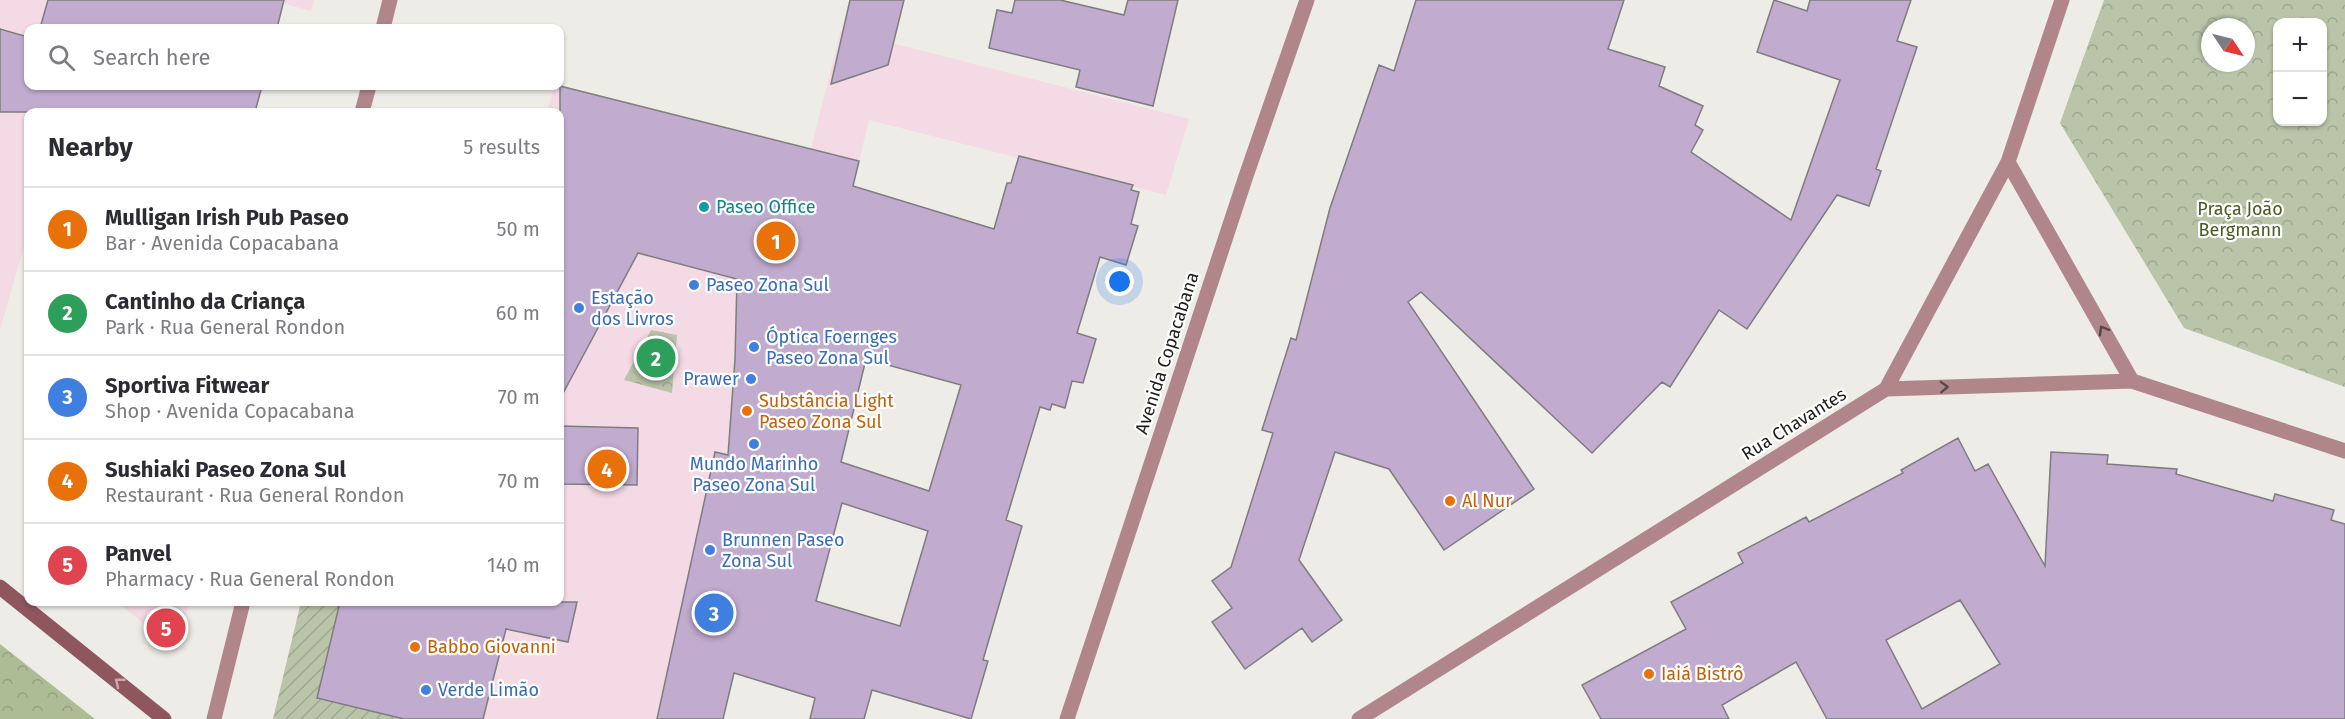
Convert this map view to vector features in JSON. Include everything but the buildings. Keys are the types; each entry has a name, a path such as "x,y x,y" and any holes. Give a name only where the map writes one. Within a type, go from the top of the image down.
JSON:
{"main road":[{"path":"0,586 24,605"},
{"path":"25,606 164,719"}],"street":[{"path":"384,24 390,0"},
{"name":"Avenida Copacabana","path":"1067,719 1246,176 1307,0"},
{"name":"Rua Chavantes","path":"1359,719 1886,389 2008,162 2062,0"},
{"path":"363,108 368,90"},
{"path":"2008,162 2132,381"},
{"path":"1886,389 2132,381 2345,451"},
{"path":"214,719 242,606"}],"shaded area":[{"path":"0,0 96,0 89,24 24,24 24,90 70,90 64,108 24,108 24,246 0,330"},
{"path":"271,0 314,0 311,11"},
{"name":"Paseo Zona Sul","path":"841,30 1189,119 1166,195 869,120 723,719 273,719 300,606 564,606 564,108 548,108 553,90 564,88 811,149"},
{"path":"122,606 188,606 177,650"}],"green space":[{"name":"Praça João Bergmann","path":"2104,0 2345,0 2345,387 2184,328 2060,123"},
{"path":"651,330 677,335 672,393 624,380"},
{"path":"300,606 339,606 317,698 404,719 273,719"},
{"path":"0,644 95,719 0,719"}],"place":[{"name":"Paseo Office","path":"704,207"},
{"name":"Mulligan Irish Pub Paseo","path":"776,241"},
{"name":"Paseo Zona Sul","path":"694,285"},
{"name":"Estação dos Livros","path":"579,308"},
{"name":"Óptica Foernges Paseo Zona Sul","path":"754,347"},
{"name":"Cantinho da Criança","path":"656,358"},
{"name":"Prawer","path":"751,379"},
{"name":"Substância Light Paseo Zona Sul","path":"747,411"},
{"name":"Mundo Marinho Paseo Zona Sul","path":"754,444"},
{"name":"Sushiaki Paseo Zona Sul","path":"607,469"},
{"name":"Al Nur","path":"1450,501"},
{"name":"Brunnen Paseo Zona Sul","path":"710,550"},
{"name":"Sportiva Fitwear","path":"714,613"},
{"name":"Panvel","path":"166,628"},
{"name":"Babbo Giovanni","path":"415,647"},
{"name":"Iaiá Bistrô","path":"1649,674"},
{"name":"Verde Limão","path":"426,690"}]}
